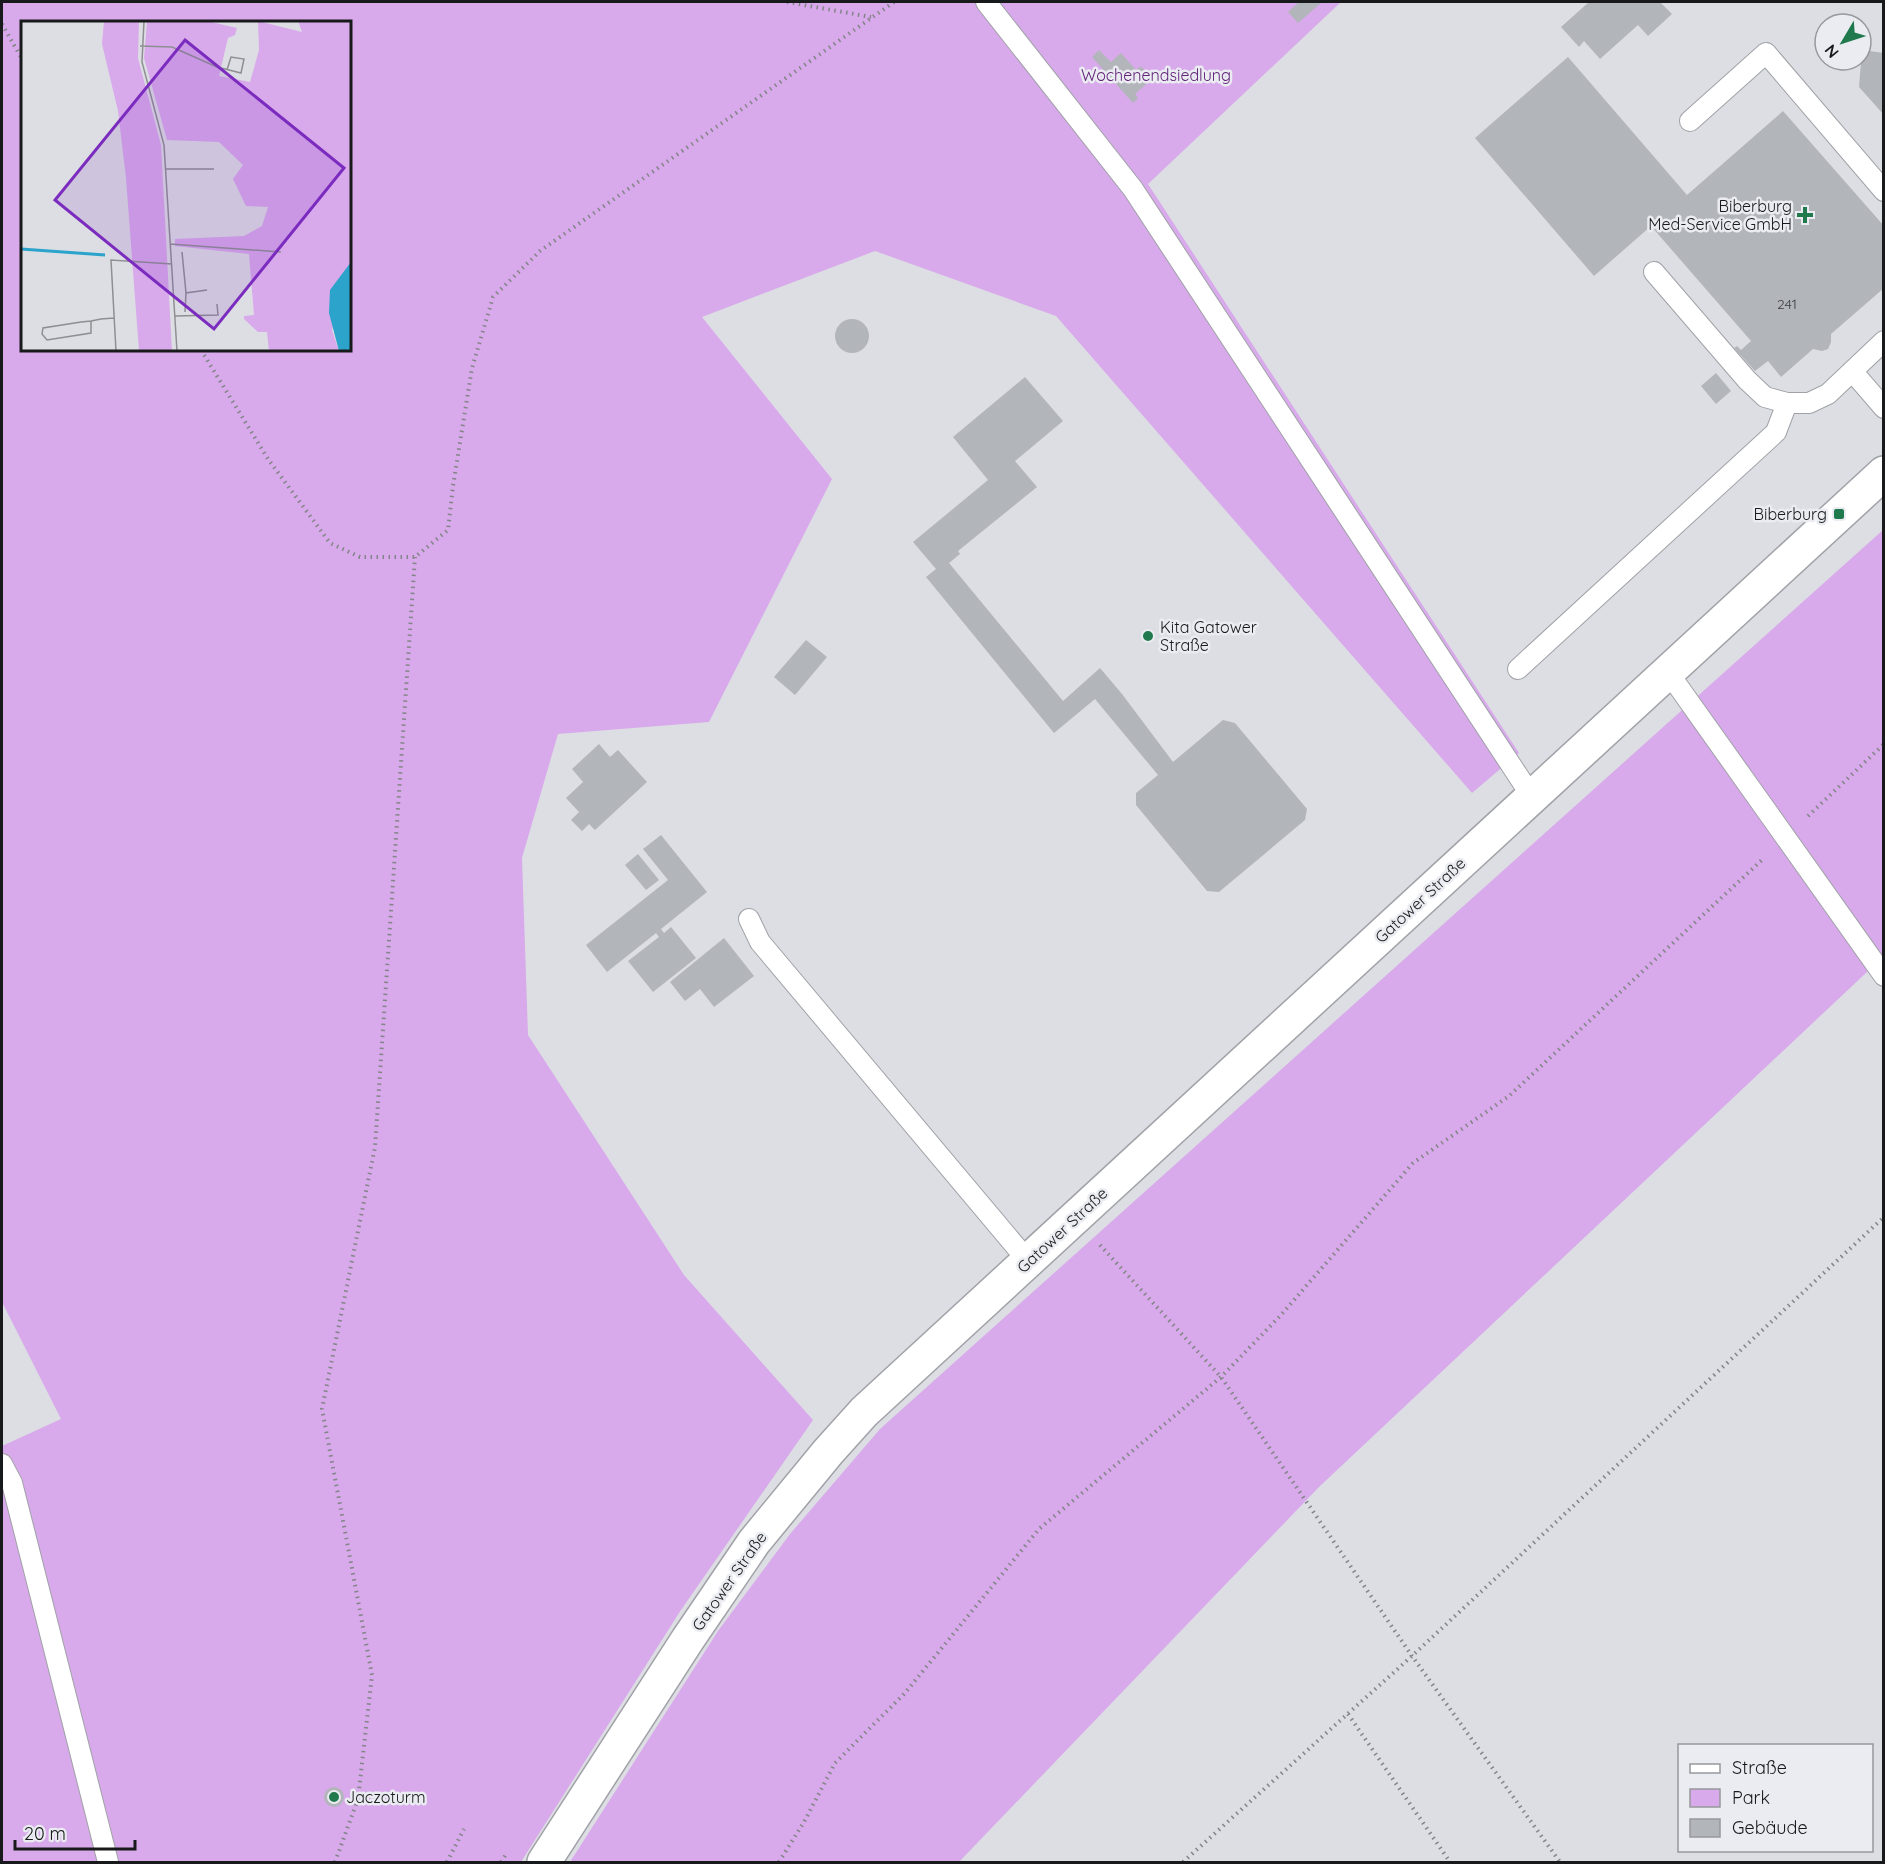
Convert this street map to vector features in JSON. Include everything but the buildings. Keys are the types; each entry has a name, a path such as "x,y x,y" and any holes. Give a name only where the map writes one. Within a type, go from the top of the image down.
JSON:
{"main road":[{"name":"Gatower Straße","path":"544,1863 688,1639 754,1542 864,1412 1884,473"}],"lane":[{"path":"986,2 1133,189 1532,797"},
{"path":"1690,121 1767,53 1884,191"},
{"path":"1654,272 1747,380 1765,397 1787,403 1809,403 1828,394 1884,341"},
{"path":"1852,371 1884,408"},
{"path":"1518,669 1776,432 1787,403"},
{"path":"1668,672 1884,976"},
{"path":"748,919 760,942 1028,1261"},
{"path":"2,1464 12,1483 108,1863"}],"path":[{"path":"787,2 872,17"},
{"path":"202,351 268,459 330,543 360,557 415,556 448,530 472,368 493,297 540,251 894,2"},
{"path":"2,24 21,57"},
{"path":"335,1863 358,1799 372,1675 322,1410 375,1147 415,556"},
{"path":"778,1863 804,1822 835,1763 905,1693 1039,1529 1221,1377 1281,1315 1413,1163 1509,1096 1884,744"},
{"path":"1183,1863 1412,1656 1884,1217"},
{"path":"1076,1218 1221,1377 1412,1656 1560,1863"},
{"path":"1348,1714 1450,1863"},
{"path":"447,1863 464,1829"}],"green space":[{"name":"Wochenendsiedlung","path":"2,2 1341,2 1148,184 1519,753 1472,793 1056,316 875,251 702,317 832,479 709,722 558,734 522,858 528,1035 684,1275 813,1420 681,1610 521,1862 2,1862 2,1446 61,1419 2,1302"},
{"path":"1883,530 1883,957 1319,1487 959,1862 570,1862 718,1631 790,1534 880,1429"}],"place":[{"name":"Biberburg Med-Service GmbH","path":"1805,215"},
{"name":"Biberburg","path":"1839,514"},
{"name":"Kita Gatower Straße","path":"1148,636"},
{"name":"Jaczoturm","path":"334,1797"}]}
